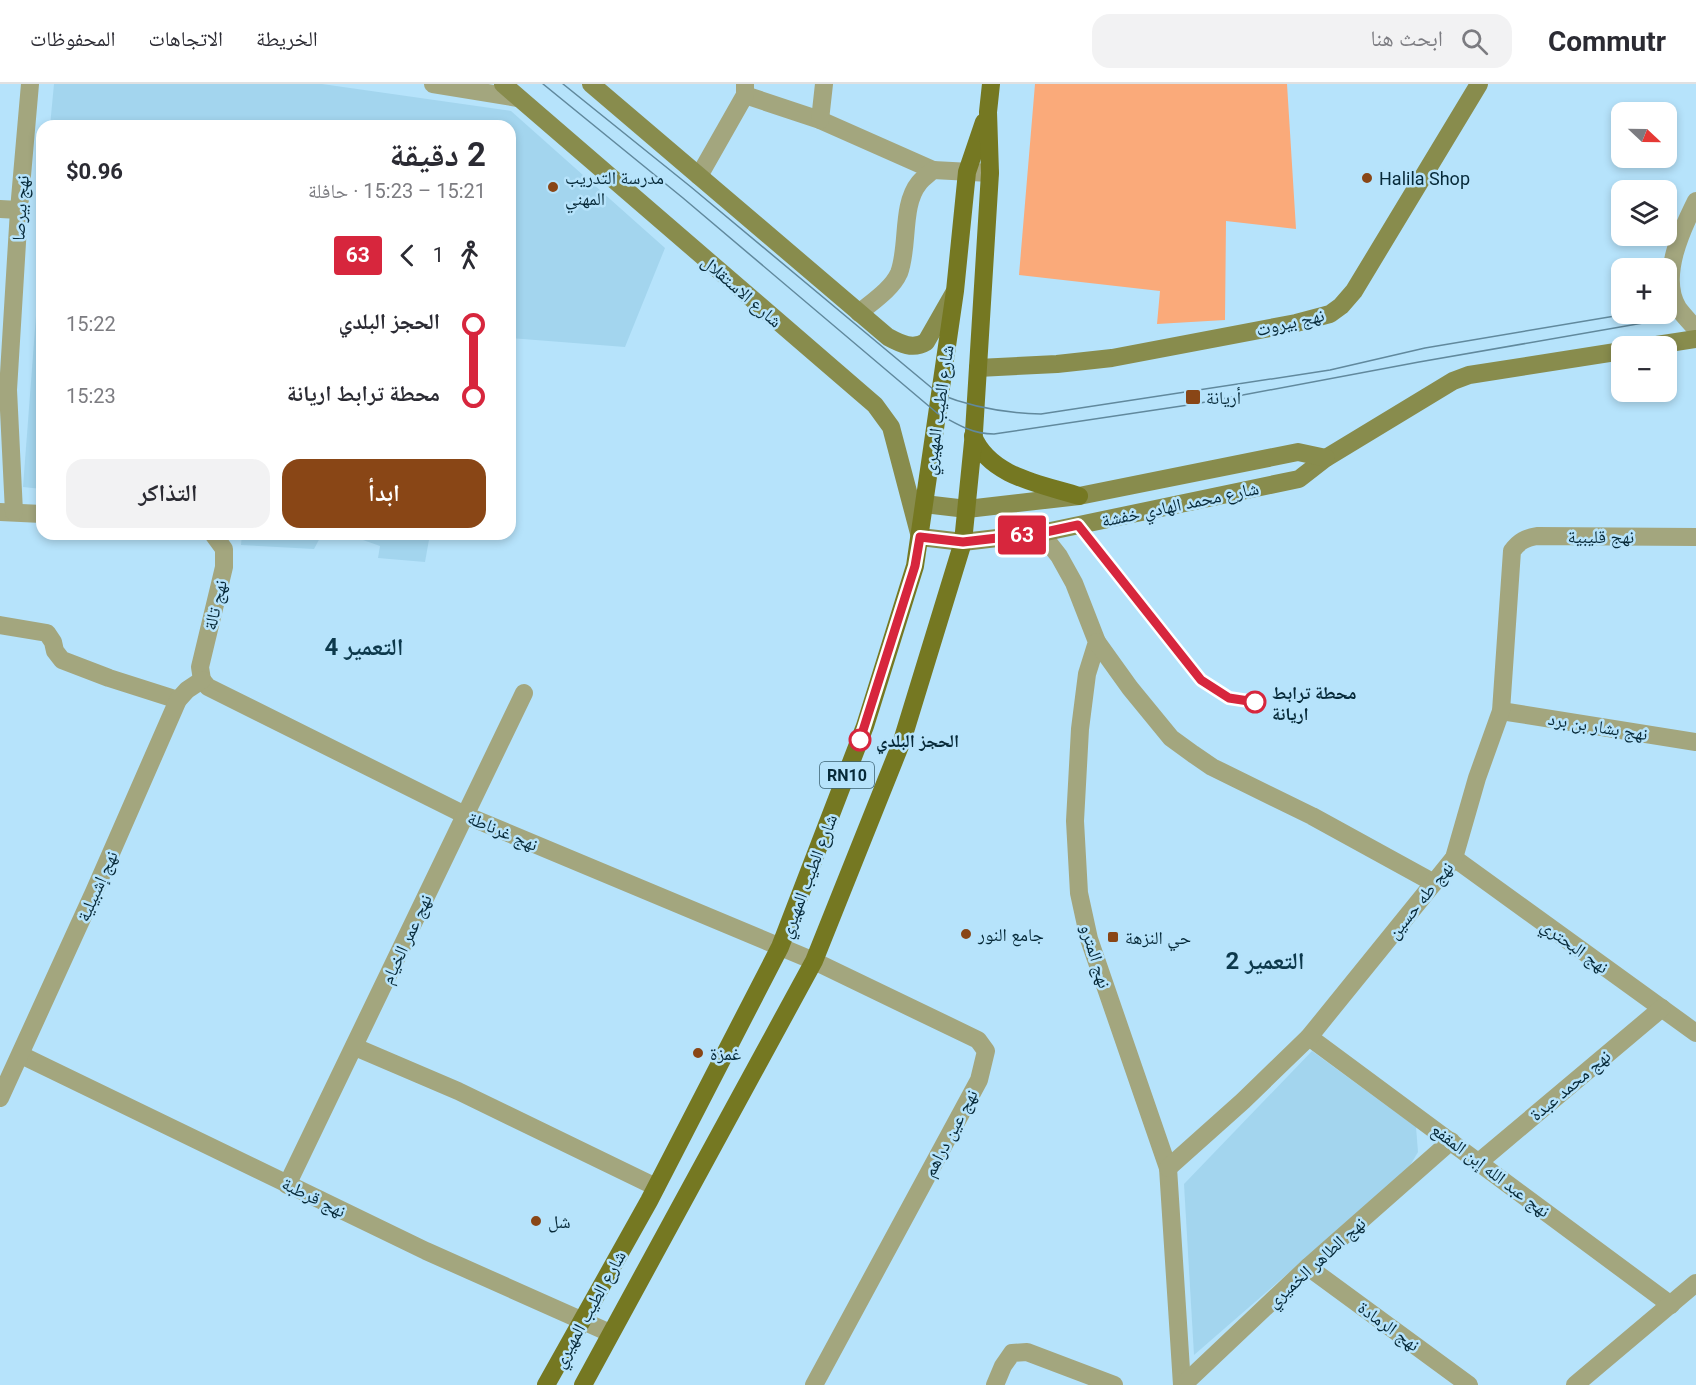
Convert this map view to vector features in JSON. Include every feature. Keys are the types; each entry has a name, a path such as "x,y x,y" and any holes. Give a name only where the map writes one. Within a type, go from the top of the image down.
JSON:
{"main road":[{"name":"شارع الطيب المهيري","path":"583,1385 814,961 902,741 963,542 974,436 990,173 988,112 991,84"},
{"name":"شارع الطيب المهيري","path":"546,1385 656,1187 780,946 866,726 915,566 955,291 967,172 988,112"},
{"path":"974,436 986,458 1008,473 1079,496"}],"street":[{"name":"نهج بيرصا","path":"7,512 4,390 30,84"},
{"path":"433,84 518,98"},
{"name":"شارع الاستقلال","path":"503,84 875,405 885,416 891,428 920,537"},
{"path":"591,84 888,337 912,347 926,342 955,291"},
{"path":"820,120 824,84"},
{"name":"نهج بيروت","path":"978,368 1057,364 1112,358 1296,323 1330,314 1341,306 1354,291 1479,84"},
{"path":"699,176 745,89 933,170 990,173"},
{"path":"860,313 898,275 903,258 910,202 918,184 933,170"},
{"path":"1696,201 1676,247 1672,272 1672,294 1678,307 1696,329"},
{"path":"0,209 19,210"},
{"path":"1677,342 1696,339"},
{"name":"شارع محمد الهادي خفشة","path":"920,537 963,542 1041,533 1299,479 1326,458 1453,381 1469,375 1611,353"},
{"name":"شارع محمد الهادي خفشة","path":"924,504 967,508 1079,496 1298,452 1326,458"},
{"path":"7,512 36,514"},
{"path":"1041,533 1059,556 1074,583 1097,642 1130,688 1171,738 1212,767 1312,816 1434,883"},
{"name":"نهج قليبية","path":"1512,551 1518,543 1538,536 1696,537"},
{"name":"نهج تالة","path":"202,680 200,667 224,567 224,549 217,540"},
{"name":"نهج طه حسين","path":"1168,1168 1243,1101 1309,1037 1454,858 1477,778 1501,711 1512,551"},
{"path":"0,625 47,633 62,660 178,700"},
{"name":"نهج المترو","path":"1097,642 1087,674 1080,729 1075,821 1079,893 1089,939 1168,1168 1183,1385"},
{"name":"نهج إشبيلية","path":"0,1098 178,700 187,690 202,680"},
{"name":"نهج غرناطة","path":"202,680 208,687 465,815 814,961"},
{"name":"نهج عمر الخيام","path":"287,1185 524,693"},
{"name":"نهج بشار بن برد","path":"1501,711 1696,742"},
{"name":"نهج البحتري","path":"1454,858 1696,1033"},
{"name":"نهج عين دراهم","path":"814,961 978,1040 986,1051 979,1080 814,1385"},
{"name":"نهج محمد عبدة","path":"1479,1162 1662,1008"},
{"name":"نهج عبد الله إبن المقفع","path":"1309,1037 1671,1305"},
{"path":"355,1047 458,1091 656,1187"},
{"name":"نهج قرطبة","path":"21,1054 426,1251 610,1333"},
{"name":"نهج الطاهر الخميري","path":"1183,1385 1308,1267 1451,1141"},
{"name":"نهج الرمادة","path":"1308,1267 1469,1385"},
{"path":"1575,1385 1696,1283"},
{"path":"995,1385 1003,1366 1012,1353 1027,1352 1114,1385"}],"shaded area":[{"name":"مدرسة التدريب المهني","path":"54,84 322,84 511,111 665,248 625,347 516,338 516,120 51,120"},
{"path":"1035,84 1287,84 1296,229 1226,221 1225,320 1157,324 1160,291 1019,275"},
{"path":"36,316 36,488 23,487"},
{"path":"241,540 319,540 314,549 241,545"},
{"path":"363,540 429,540 425,562 378,558 380,546"},
{"path":"1312,1051 1416,1127 1418,1152 1408,1169 1194,1355 1184,1184"}],"tram line":[{"path":"543,84 683,198 937,413 978,432 994,434 1195,404 1637,324"},
{"path":"563,84 691,187 939,394 977,406 1002,411 1041,414 1330,370 1425,348 1611,317"}],"bus line":[{"name":"63","path":"860,740 915,566 920,537 963,542 1041,533 1078,525 1201,680 1229,698 1255,702"}],"place":[{"name":"Halila Shop","path":"1367,178"},
{"name":"مدرسة التدريب المهني","path":"553,187"},
{"name":"أريانة","path":"1193,397"},
{"name":"محطة ترابط اريانة","path":"1255,702"},
{"name":"الحجز البلدي","path":"860,740"},
{"name":"جامع النور","path":"966,934"},
{"name":"حي النزهة","path":"1113,937"},
{"name":"غمزة","path":"698,1053"},
{"name":"شل","path":"536,1221"}],"district":[{"name":"التعمير 4","path":"364,647"},
{"name":"التعمير 2","path":"1265,961"}]}
